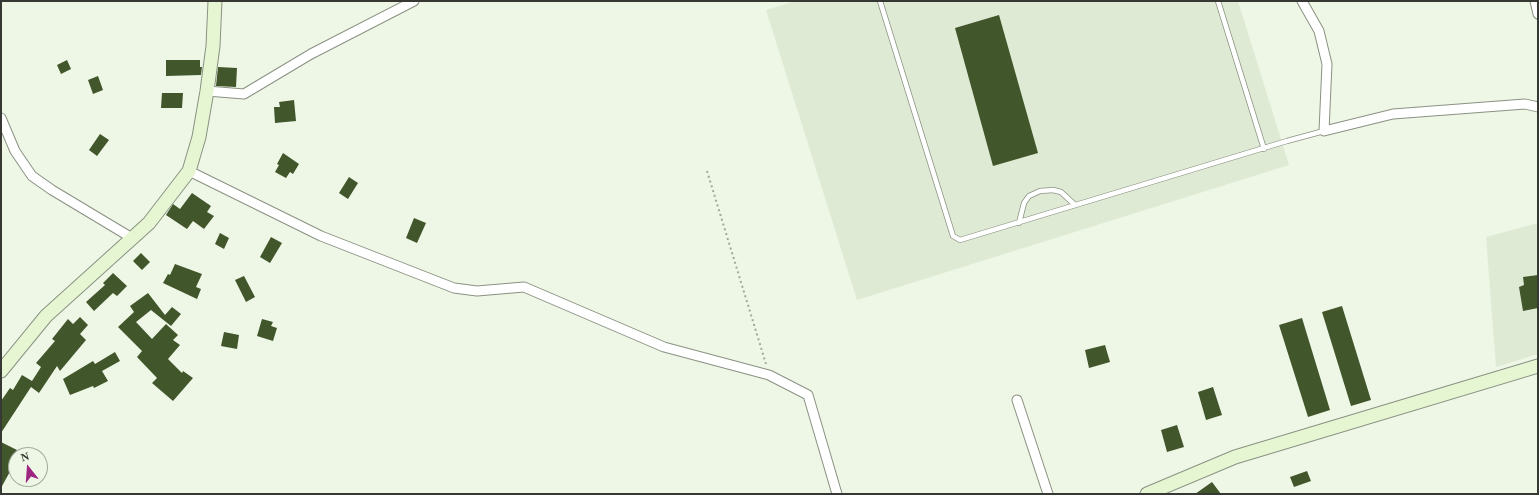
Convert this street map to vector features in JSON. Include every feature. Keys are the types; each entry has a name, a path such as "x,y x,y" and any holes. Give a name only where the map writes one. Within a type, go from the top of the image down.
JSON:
{"main road":[{"path":"1,370 46,316 149,223 189,171 199,137 208,91 213,46 215,1"},
{"path":"1147,494 1235,457 1538,366"}],"street":[{"path":"208,91 244,94 317,51 414,1"},
{"path":"1302,1 1319,31 1327,64 1324,131 1393,114 1525,104 1538,107"},
{"path":"1535,1 1538,14"},
{"path":"1,118 15,151 32,176 52,190 132,238"},
{"path":"189,171 321,236 454,288 477,291 524,287 664,347 769,375 808,395 837,494"},
{"path":"1016,400 1048,494"}],"lane":[{"path":"880,1 953,236 960,240 1324,131"},
{"path":"1218,1 1264,149"},
{"path":"1019,223 1024,203 1029,196 1040,191 1053,190 1061,192 1075,206"}],"path":[{"path":"707,172 769,375"}],"shaded area":[{"path":"796,1 1238,1 1289,165 857,300 766,10"},
{"path":"1538,223 1538,354 1496,367 1486,237"}],"building":[{"path":"999,15 1038,153 993,166 955,28"},
{"path":"67,60 71,69 61,74 57,65"},
{"path":"166,60 200,60 200,67 202,67 201,75 166,76"},
{"path":"218,67 237,68 236,87 216,86"},
{"path":"98,76 103,90 93,94 88,80"},
{"path":"162,93 183,93 182,108 161,108"},
{"path":"294,100 296,121 275,123 274,107 280,107 279,102"},
{"path":"100,134 109,140 97,156 89,150"},
{"path":"283,153 299,164 293,174 290,172 286,178 275,172 279,165 277,164"},
{"path":"349,177 358,183 348,199 339,193"},
{"path":"192,193 211,206 207,212 214,216 204,229 193,221 187,229 166,215 173,204 180,209"},
{"path":"414,218 426,223 417,243 406,238"},
{"path":"220,233 229,238 224,249 215,244"},
{"path":"271,237 282,243 270,263 260,257"},
{"path":"141,253 150,262 142,270 133,261"},
{"path":"175,264 202,274 196,287 201,289 197,299 163,283 168,274 170,275"},
{"path":"113,273 127,286 117,296 113,293 94,311 86,302 105,285 103,283"},
{"path":"1538,275 1538,308 1523,311 1519,287 1524,285 1523,277"},
{"path":"244,276 255,297 246,302 235,280"},
{"path":"148,293 165,315 172,307 181,314 171,326 151,310 136,322 152,339 166,324 178,335 173,340 180,345 168,359 182,373 183,371 193,378 173,401 152,383 157,378 137,357 142,351 118,327 134,312 130,306"},
{"path":"1342,306 1371,400 1351,406 1322,312"},
{"path":"80,317 88,325 80,334 86,340 60,371 57,366 39,393 31,387 1,433 1,401 10,388 13,390 22,375 32,381 41,367 36,363 55,341 52,339 68,319 73,324"},
{"path":"1302,318 1330,410 1308,417 1279,325"},
{"path":"262,319 273,322 271,326 277,328 273,341 257,336"},
{"path":"224,332 239,335 237,349 221,346"},
{"path":"1105,345 1110,362 1089,368 1085,350"},
{"path":"115,352 120,361 102,371 108,381 94,388 93,386 70,395 63,379 93,361 95,364"},
{"path":"1213,387 1222,415 1206,420 1198,392"},
{"path":"1177,425 1184,447 1167,452 1161,430"},
{"path":"1,442 11,447 8,447 8,475 1,488"},
{"path":"1307,471 1311,481 1294,487 1290,477"},
{"path":"1212,482 1221,494 1195,494"}]}
